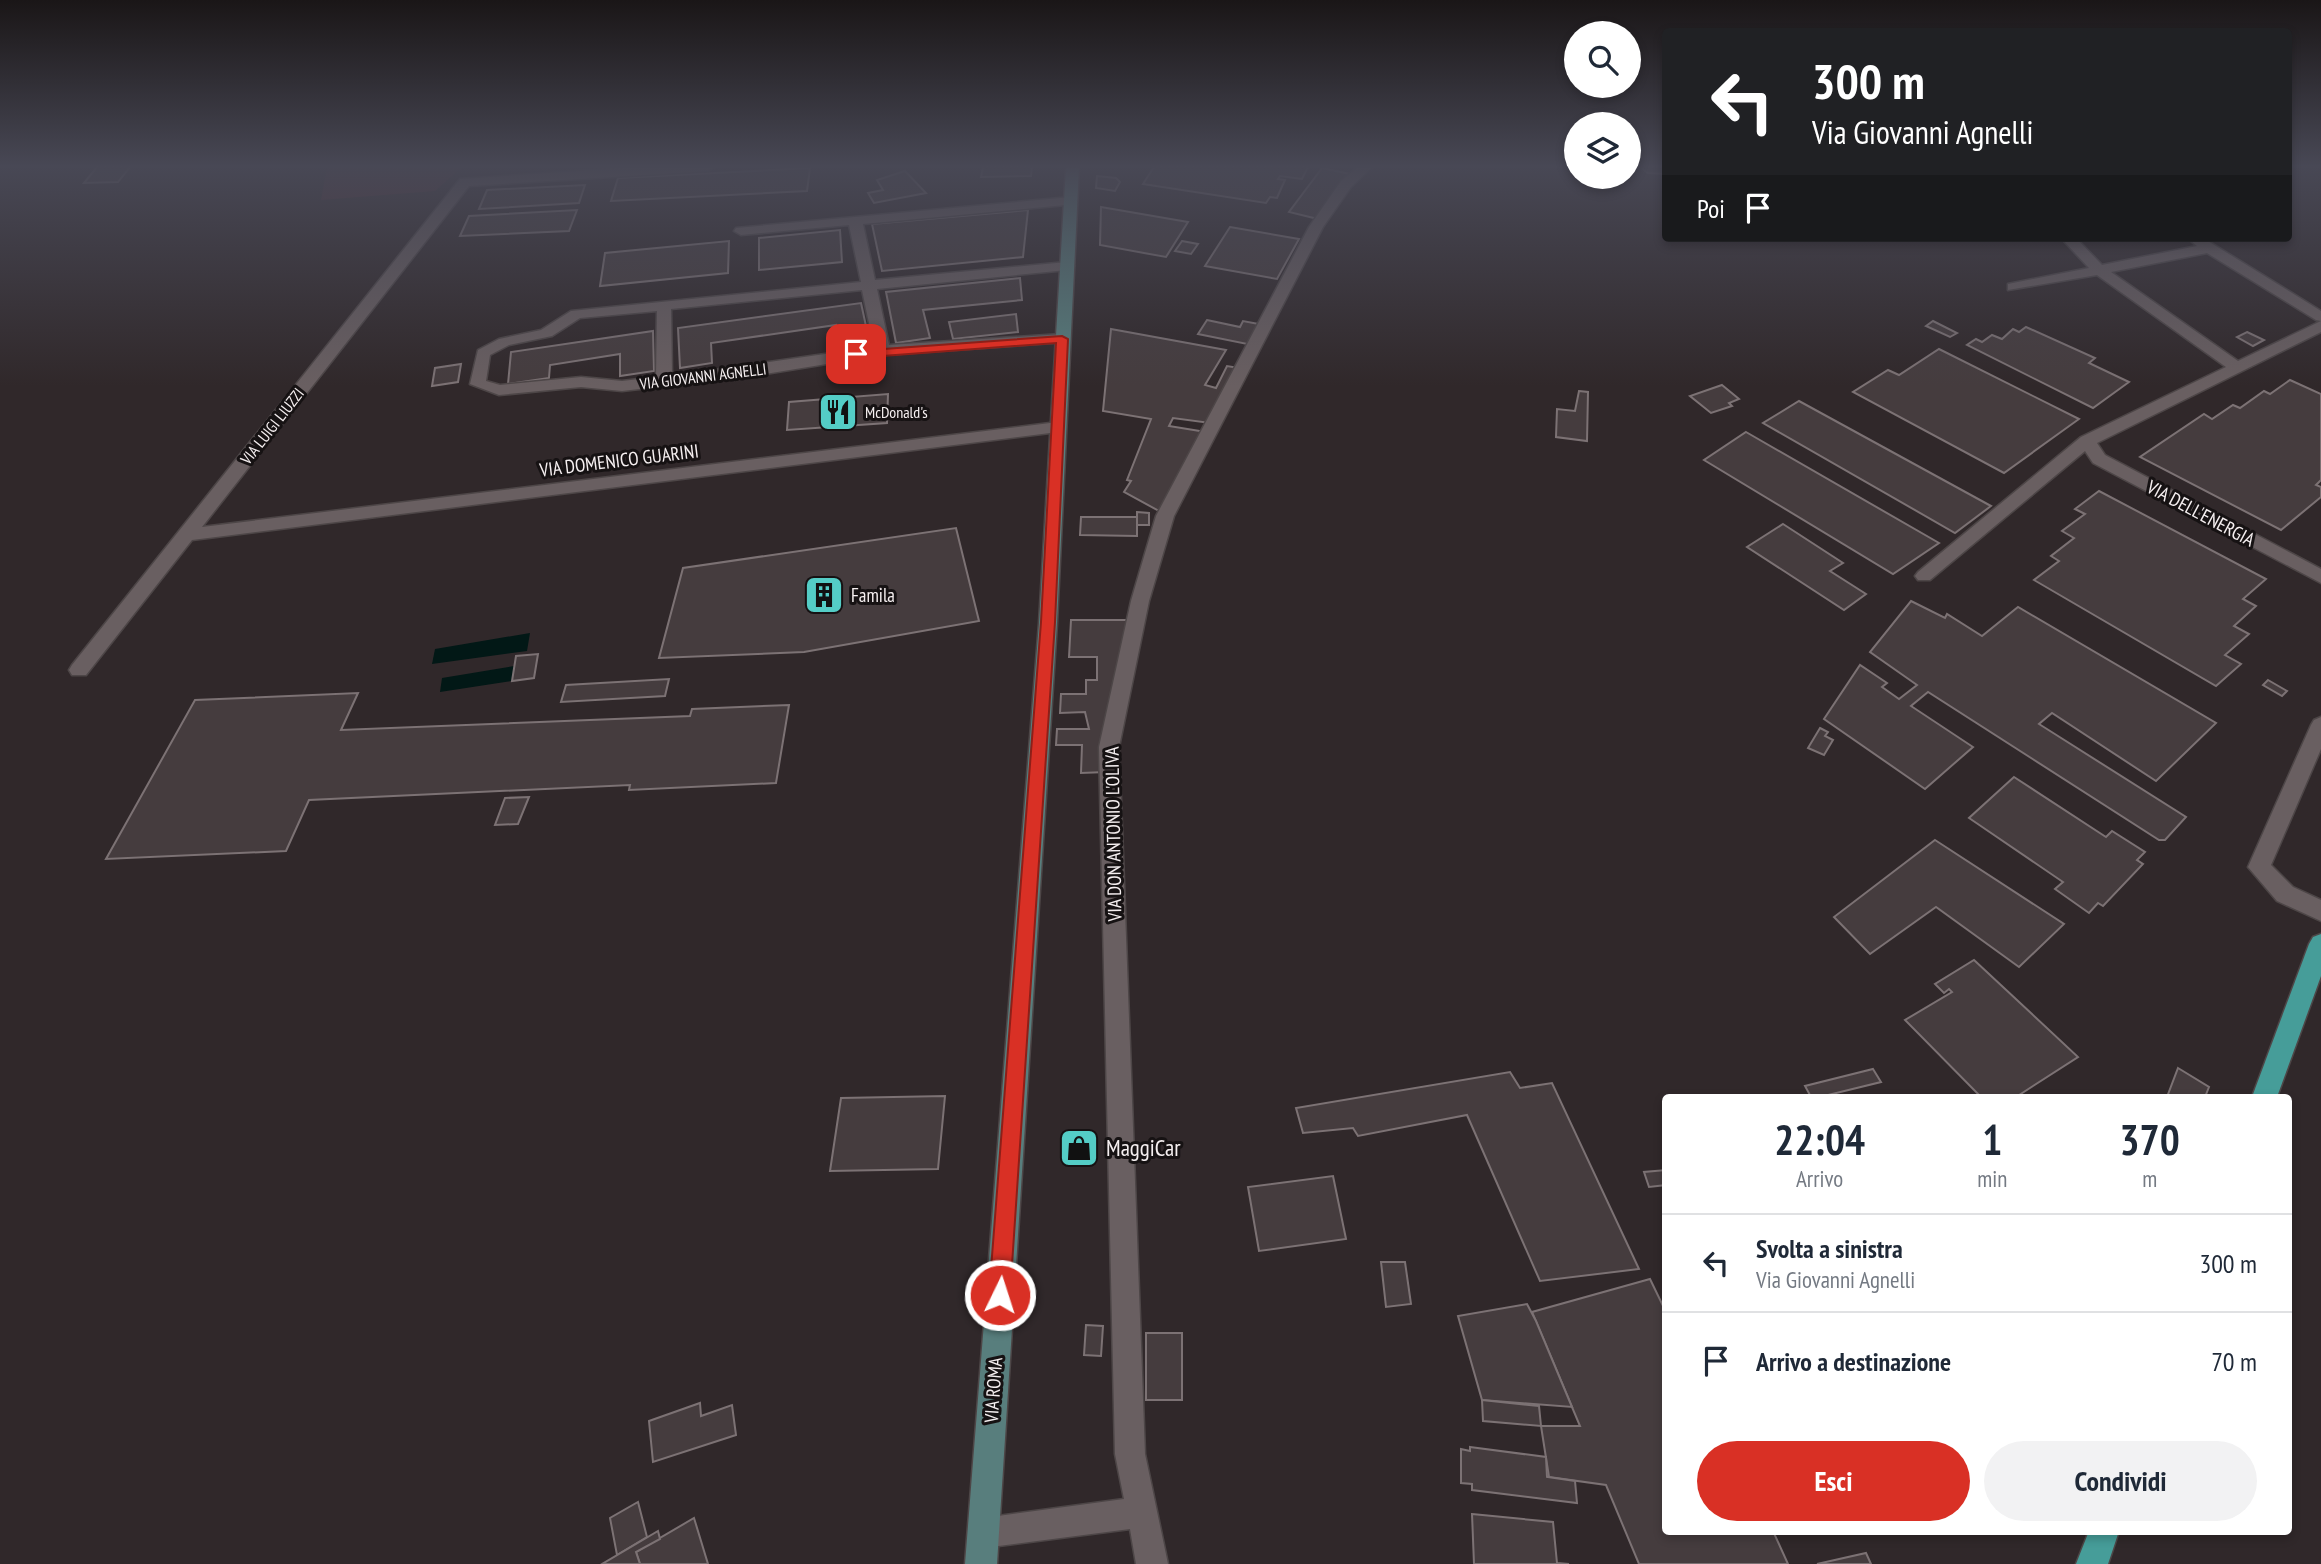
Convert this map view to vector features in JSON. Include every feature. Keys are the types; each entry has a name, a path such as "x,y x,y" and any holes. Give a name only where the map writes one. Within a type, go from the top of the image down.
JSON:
{"main road":[{"path":"2265,1094 2321,944"},
{"path":"2092,1564 2103,1535"}],"street":[{"name":"VIA LUIGI LIUZZI","path":"79,670 419,240"},
{"path":"859,240 882,350"},
{"name":"VIA ROMA","path":"981,1564 1048,622 1069,240"},
{"name":"VIA DON ANTONIO L'OLIVA","path":"1152,1564 1130,1454 1110,747 1140,601 1165,516 1311,240"},
{"path":"2072,242 2098,269 2237,367"},
{"path":"2200,242 2321,317"},
{"path":"2013,287 2209,248"},
{"path":"664,382 664,305 1067,266"},
{"name":"VIA GIOVANNI AGNELLI","path":"664,305 576,314 544,334 509,339 492,346 483,353 478,384 499,390 581,382 622,386 882,350 1062,339"},
{"path":"1924,576 2087,441 2321,326"},
{"name":"VIA DOMENICO GUARINI","path":"185,535 1058,427"},
{"name":"VIA DELL'ENERGIA","path":"2087,441 2099,459 2321,577"},
{"path":"2321,725 2259,867 2285,894 2321,911"},
{"path":"983,1533 1142,1512"}],"shaded area":[{"path":"530,633 527,651 432,664 435,649"},
{"path":"514,666 512,681 440,692 442,678"}],"building":[{"path":"759,240 841,240 842,262 759,270"},
{"path":"875,240 1025,240 1023,257 882,271"},
{"path":"1100,240 1177,240 1166,257 1100,245"},
{"path":"1222,240 1298,240 1277,279 1205,266"},
{"path":"729,241 728,273 600,286 605,253"},
{"path":"1182,241 1198,244 1191,254 1175,251"},
{"path":"1020,278 1022,300 923,310 930,338 896,343 886,292"},
{"path":"861,303 869,340 839,344 836,325 711,343 712,363 680,368 678,328"},
{"path":"1016,314 1018,332 953,339 949,322"},
{"path":"1207,320 1240,327 1243,321 1264,325 1252,345 1198,334"},
{"path":"1933,321 1957,333 1950,337 1926,326"},
{"path":"2026,327 2095,358 2089,363 2129,382 2093,408 1967,345 1976,339 1982,342 1992,335 2002,339 2013,329 2019,332"},
{"path":"1111,329 1226,350 1205,385 1216,388 1227,366 1239,368 1210,423 1173,418 1169,426 1206,432 1159,511 1124,492 1131,481 1127,480 1151,419 1103,411"},
{"path":"653,331 654,371 620,376 620,354 550,365 549,378 508,384 511,352"},
{"path":"2247,332 2264,340 2253,346 2237,337"},
{"path":"1939,349 2079,419 2004,473 1853,392 1888,370 1899,375"},
{"path":"461,364 458,382 432,386 435,368"},
{"path":"2290,380 2321,394 2321,480 2316,485 2321,487 2321,497 2281,530 2140,457 2204,414 2212,419 2233,405 2240,408 2264,391 2270,394"},
{"path":"1722,385 1739,399 1729,403 1732,406 1711,413 1690,396"},
{"path":"1579,391 1588,392 1587,441 1556,437 1557,409 1575,411"},
{"name":"McDonald's","path":"888,394 887,423 787,430 789,402"},
{"path":"1799,401 1991,506 1955,533 1763,423"},
{"path":"1746,432 1939,543 1893,574 1704,460"},
{"path":"2099,491 2266,579 2243,599 2256,606 2234,626 2249,634 2225,655 2241,664 2216,686 2034,580 2059,561 2051,556 2074,538 2062,531 2085,514 2075,509"},
{"path":"1137,512 1149,513 1149,525 1137,525"},
{"path":"1081,517 1137,517 1137,536 1080,535"},
{"path":"1783,524 1843,563 1830,571 1866,594 1844,610 1747,547"},
{"name":"Famila","path":"956,528 979,621 804,652 659,658 683,568"},
{"path":"1911,601 1945,618 1947,614 1982,636 2018,607 2216,723 2156,781 2052,713 2039,724 2186,817 2165,840 2159,840 1928,692 1911,706 1973,747 1925,789 1824,719 1860,665 1887,683 1882,687 1899,699 1917,685 1870,652"},
{"path":"1071,620 1130,620 1106,772 1081,773 1082,745 1056,745 1057,729 1089,729 1085,712 1060,713 1061,694 1086,694 1086,680 1097,680 1097,657 1069,657"},
{"path":"538,654 534,678 512,681 516,656"},
{"path":"669,679 665,696 561,702 566,685"},
{"path":"2268,680 2287,691 2282,696 2263,685"},
{"path":"358,693 341,730 690,716 692,709 789,705 776,783 629,790 630,785 309,800 286,851 106,859 195,700"},
{"path":"1820,728 1828,732 1825,736 1833,740 1824,755 1808,748"},
{"path":"2014,777 2106,837 2112,831 2145,852 2137,860 2143,864 2103,906 2098,903 2089,913 2055,889 2063,882 1969,818"},
{"path":"529,797 518,824 495,825 505,798"},
{"path":"1935,840 2064,924 2019,967 1936,907 1870,954 1834,917"},
{"path":"1974,960 2078,1057 2021,1094 1978,1094 1905,1020 1952,992 1949,989 1944,993 1935,984"},
{"path":"2178,1068 2209,1087 2206,1094 2168,1094"},
{"path":"1873,1069 1881,1082 1832,1094 1809,1094 1805,1086"},
{"path":"1510,1072 1520,1088 1552,1083 1639,1269 1540,1281 1467,1115 1358,1136 1353,1128 1303,1133 1296,1108"},
{"path":"945,1096 938,1169 830,1171 841,1098"},
{"path":"1662,1170 1662,1185 1649,1187 1644,1172"},
{"path":"1333,1176 1346,1239 1259,1251 1248,1187"},
{"path":"1381,1262 1405,1262 1411,1304 1386,1307"},
{"path":"1650,1279 1662,1304 1662,1535 1775,1535 1788,1564 1639,1564 1606,1485 1549,1477 1541,1426 1580,1426 1532,1312"},
{"path":"1527,1304 1572,1407 1482,1400 1458,1316"},
{"path":"1086,1325 1103,1326 1101,1356 1084,1355"},
{"path":"1146,1333 1182,1333 1182,1400 1146,1400"},
{"path":"1482,1400 1539,1406 1541,1426 1483,1421"},
{"path":"700,1403 701,1416 732,1405 736,1435 653,1462 649,1421"},
{"path":"1470,1447 1546,1457 1547,1477 1575,1481 1577,1503 1472,1490 1472,1484 1461,1483 1461,1449 1470,1451"},
{"path":"638,1502 647,1537 617,1555 610,1518"},
{"path":"1472,1514 1553,1522 1557,1563 1569,1564 1474,1564"},
{"path":"694,1518 708,1564 640,1564 636,1552"},
{"path":"658,1531 660,1539 636,1552 640,1564 602,1564"},
{"path":"1866,1553 1871,1564 1817,1564"}],"place":[{"name":"McDonald's","path":"838,412"},
{"name":"Famila","path":"824,595"},
{"name":"MaggiCar","path":"1079,1148"}],"route":[{"path":"856,354 882,350 1062,339 1048,622 1000,1295"}]}
